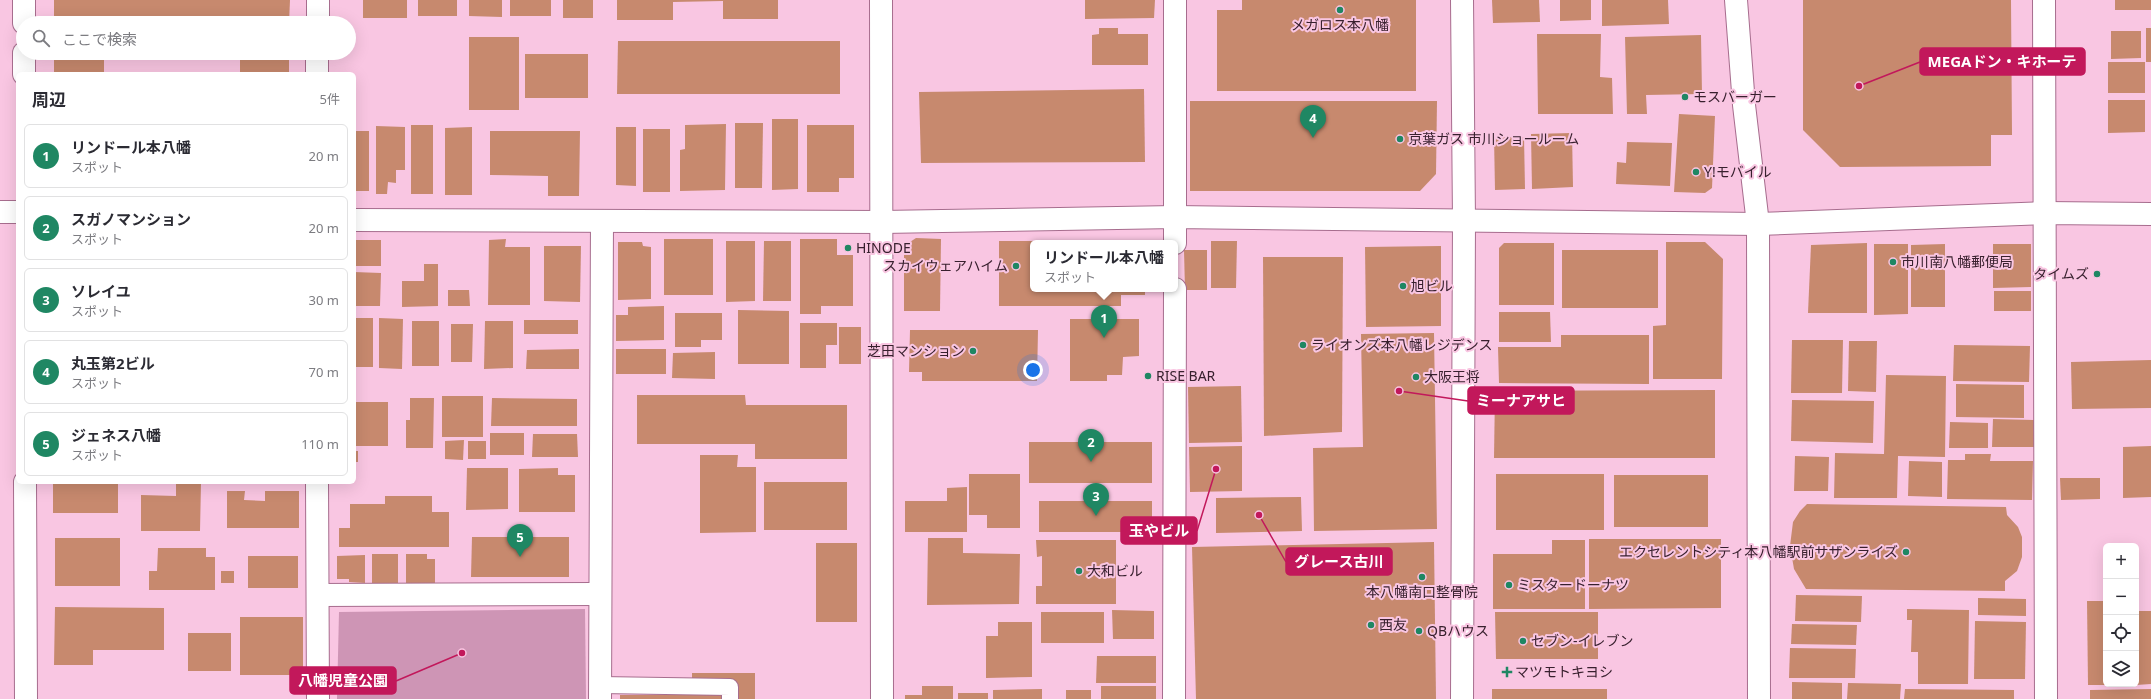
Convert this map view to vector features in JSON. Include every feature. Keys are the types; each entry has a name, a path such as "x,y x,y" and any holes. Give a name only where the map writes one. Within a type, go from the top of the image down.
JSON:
{"street":[{"path":"24,0 24,16"},
{"path":"318,0 318,16"},
{"path":"881,0 882,699"},
{"path":"1175,0 1175,240"},
{"path":"1462,0 1464,221 1462,699"},
{"path":"1736,0 1744,105 1758,224 1759,699"},
{"path":"2044,0 2046,699"},
{"path":"24,60 24,72"},
{"path":"317,60 317,72"},
{"path":"0,212 16,212"},
{"path":"356,220 882,222 1175,217 1758,224 2044,213 2151,214"},
{"path":"600,692 599,594 602,221"},
{"path":"1174,699 1175,292"},
{"path":"25,484 26,699"},
{"path":"317,484 318,699"},
{"path":"318,595 599,594"}],"lane":[{"path":"600,692 730,687 730,699"}],"shaded area":[{"path":"585,609 586,699 337,699 339,612"}],"building":[{"path":"54,0 290,0 289,16 54,16"},
{"path":"363,0 407,0 407,18 363,18"},
{"path":"418,0 457,0 457,16 418,16"},
{"path":"469,0 502,0 502,17 469,16"},
{"path":"510,0 551,0 551,16 510,16"},
{"path":"563,0 593,0 593,18 563,18"},
{"path":"617,0 778,0 778,19 723,19 723,1 673,2 673,20 617,20"},
{"path":"1085,0 1155,0 1154,18 1085,19"},
{"path":"1242,0 1416,0 1416,91 1217,91 1217,10 1242,10"},
{"path":"1492,0 1539,0 1540,22 1493,23"},
{"path":"1560,0 1591,0 1591,20 1560,21"},
{"path":"1602,0 1668,0 1669,24 1602,26"},
{"path":"1803,0 2011,0 2012,135 1991,135 1991,166 1840,167 1803,130"},
{"path":"2115,0 2151,0 2151,10 2115,10"},
{"path":"1099,28 1118,28 1118,34 1148,34 1148,65 1092,65 1092,35 1099,34"},
{"path":"2146,28 2151,28 2151,62 2146,62"},
{"path":"2111,31 2141,31 2141,58 2111,59"},
{"path":"1537,34 1601,34 1600,77 1612,78 1613,114 1538,114"},
{"path":"1701,35 1702,94 1646,95 1647,114 1627,114 1625,37"},
{"path":"469,37 519,37 519,110 469,110"},
{"path":"618,41 840,41 840,94 617,94"},
{"path":"525,54 588,54 588,98 525,98"},
{"path":"54,60 104,60 104,72 54,72"},
{"path":"240,60 289,60 289,72 240,72"},
{"path":"2108,62 2145,62 2145,93 2108,93"},
{"path":"1144,89 1145,162 921,163 919,92"},
{"path":"2108,100 2145,100 2145,132 2108,133"},
{"path":"1190,101 1437,101 1436,174 1420,191 1190,191"},
{"path":"1679,114 1715,116 1712,188 1705,193 1674,192"},
{"path":"772,119 798,119 798,189 772,190"},
{"path":"735,123 763,123 762,188 735,188"},
{"path":"726,124 725,190 680,191 680,150 685,149 685,125"},
{"path":"411,125 433,125 433,194 411,194"},
{"path":"807,125 854,125 854,178 839,178 839,192 807,192"},
{"path":"376,126 405,127 405,170 396,170 396,183 388,182 387,194 376,194"},
{"path":"472,127 472,195 445,195 445,128"},
{"path":"616,127 636,127 636,186 616,185"},
{"path":"643,129 670,129 670,192 643,192"},
{"path":"356,131 369,131 369,191 356,191"},
{"path":"490,131 580,131 579,196 548,196 548,176 490,175"},
{"path":"1572,133 1573,187 1532,189 1531,134"},
{"path":"1494,137 1524,137 1525,189 1495,190"},
{"path":"1627,142 1672,143 1670,186 1616,184 1617,162 1626,163"},
{"path":"916,238 941,239 940,311 904,311 904,246"},
{"path":"506,239 505,247 530,247 530,305 488,305 489,240"},
{"path":"664,239 713,239 713,295 664,295"},
{"path":"800,239 837,239 837,255 853,255 853,306 821,306 821,314 800,314"},
{"path":"356,240 381,240 381,266 356,266"},
{"path":"726,241 755,241 755,301 726,302"},
{"path":"764,241 791,241 791,301 763,301"},
{"name":"スカイウェアハイム","path":"999,241 1030,241 1030,292 1145,292 1145,295 1121,295 1121,306 999,306"},
{"path":"1211,241 1237,241 1236,288 1211,288"},
{"path":"618,242 642,242 643,246 651,247 651,299 618,300"},
{"path":"1666,242 1705,242 1723,259 1722,379 1653,379 1653,326 1666,325"},
{"path":"1504,243 1554,243 1554,305 1499,305 1499,248"},
{"path":"1867,243 1867,313 1808,313 1811,245"},
{"path":"1874,244 1908,244 1908,314 1874,315"},
{"path":"1945,244 1945,307 1911,307 1911,245"},
{"path":"1993,244 2031,244 2031,287 1993,288"},
{"path":"544,246 581,246 580,302 544,301"},
{"name":"旭ビル","path":"1441,246 1441,326 1366,327 1365,247"},
{"path":"1184,250 1207,250 1207,290 1185,290"},
{"path":"1562,250 1658,250 1658,308 1562,308"},
{"name":"ライオンズ本八幡レジデンス","path":"1263,257 1343,257 1342,432 1264,436"},
{"path":"424,264 438,264 438,306 402,307 402,281 424,281"},
{"path":"356,272 381,273 380,306 356,306"},
{"path":"448,290 469,290 470,306 448,306"},
{"path":"1994,291 2031,291 2031,311 1994,311"},
{"path":"664,306 664,340 616,341 616,315 628,315 628,307"},
{"path":"738,310 789,311 789,364 738,364"},
{"path":"1499,312 1550,312 1551,342 1499,342"},
{"path":"675,313 722,313 722,340 701,340 701,347 675,347"},
{"path":"356,318 373,318 373,367 356,367"},
{"path":"379,318 403,319 402,369 379,368"},
{"path":"1070,319 1139,319 1139,356 1123,357 1122,375 1107,375 1107,381 1070,381"},
{"path":"524,320 578,320 578,334 524,334"},
{"path":"412,321 439,321 439,366 412,366"},
{"path":"485,321 513,321 513,368 484,369"},
{"path":"800,323 837,323 837,345 826,345 826,368 800,368"},
{"path":"451,324 473,324 472,362 451,362"},
{"path":"839,327 861,327 861,364 839,364"},
{"name":"芝田マンション","path":"910,330 1038,330 1037,381 922,381 922,372 909,372"},
{"path":"1434,333 1437,529 1314,531 1313,448 1363,447 1361,334"},
{"path":"1561,335 1649,335 1649,384 1499,383 1498,347 1561,347"},
{"path":"1792,340 1843,340 1842,393 1791,393"},
{"path":"1849,341 1877,341 1876,392 1848,391"},
{"path":"1954,345 2030,346 2029,382 1953,381"},
{"path":"579,349 579,369 526,369 527,350"},
{"path":"616,349 666,349 666,374 616,374"},
{"path":"715,352 715,379 672,378 673,353"},
{"path":"2151,360 2151,408 2072,409 2071,362"},
{"path":"1886,375 1946,376 1945,457 1898,456 1897,498 1834,498 1835,453 1884,454"},
{"path":"1956,384 2024,385 2024,418 1956,417"},
{"path":"1241,386 1242,442 1189,443 1188,387"},
{"path":"1715,390 1715,458 1494,458 1495,391"},
{"path":"637,395 745,395 746,405 847,405 847,459 755,459 755,444 637,444"},
{"path":"442,396 483,396 483,437 442,437"},
{"path":"410,398 434,398 433,448 406,448 406,420 410,420"},
{"path":"492,398 577,399 577,426 491,426"},
{"path":"1792,400 1874,401 1873,443 1791,441"},
{"path":"356,402 388,402 388,446 356,446"},
{"path":"1993,419 2035,420 2034,447 1992,447"},
{"path":"1950,422 1988,423 1988,448 1949,448"},
{"path":"490,433 524,433 524,455 490,455"},
{"path":"533,434 577,434 578,457 532,457"},
{"path":"464,440 463,460 445,459 445,441"},
{"path":"468,441 486,441 486,459 468,459"},
{"path":"1029,442 1152,442 1152,483 1029,483"},
{"path":"1242,446 1242,491 1190,492 1189,447"},
{"path":"2151,446 2151,497 2123,498 2123,447"},
{"path":"356,451 358,451 358,462 356,462"},
{"path":"1965,454 1991,454 1990,461 2033,461 2032,500 1947,499 1948,460 1965,460"},
{"path":"700,455 738,455 737,467 756,467 756,532 700,533"},
{"path":"1795,456 1829,457 1828,491 1794,491"},
{"path":"1909,461 1942,462 1942,497 1908,496"},
{"path":"467,468 508,468 508,509 466,510"},
{"path":"558,468 558,475 575,475 575,512 519,512 519,469"},
{"path":"969,474 1020,474 1020,528 987,528 987,515 969,515"},
{"path":"1496,474 1604,474 1604,530 1496,530"},
{"path":"1614,475 1708,475 1708,527 1614,527"},
{"path":"2060,478 2100,478 2100,499 2061,500"},
{"path":"764,482 847,482 847,530 764,530"},
{"path":"53,484 118,484 118,513 53,513"},
{"path":"176,484 201,484 200,531 141,531 141,495 176,496"},
{"path":"967,487 967,532 905,532 905,501 947,501 947,488"},
{"path":"227,491 245,491 244,500 265,501 265,491 299,491 299,528 227,528"},
{"path":"385,496 432,496 432,512 449,512 449,547 339,547 339,528 350,528 350,504 385,504"},
{"path":"1301,497 1302,531 1216,533 1216,498"},
{"path":"1039,501 1152,501 1152,532 1039,532"},
{"name":"エクセレントシティ本八幡駅前サザンライズ","path":"1807,504 2006,507 2007,515 2018,527 2022,537 2022,557 2017,571 2005,581 2005,591 1806,589 1794,569 1790,546 1793,522 1800,511"},
{"path":"472,537 569,537 569,577 471,577"},
{"path":"55,538 120,538 120,586 55,586"},
{"path":"928,538 963,538 963,553 1020,554 1019,604 927,605"},
{"path":"1589,539 1721,539 1721,608 1589,609"},
{"name":"大和ビル","path":"1036,540 1116,540 1116,604 1036,604 1036,586 1042,586 1042,556 1037,557"},
{"path":"1552,540 1585,540 1585,609 1493,609 1493,554 1552,554"},
{"path":"1434,542 1436,699 1196,699 1192,547"},
{"path":"816,543 857,543 857,622 816,622"},
{"path":"158,548 206,548 206,557 215,557 215,590 149,590 149,571 157,571"},
{"path":"372,554 398,554 398,585 372,584"},
{"path":"406,554 427,554 427,559 435,559 435,585 406,585"},
{"path":"365,555 365,583 349,582 349,579 337,579 337,556"},
{"path":"248,556 298,556 298,588 248,588"},
{"path":"221,571 234,571 234,583 221,583"},
{"path":"1796,595 1862,596 1861,622 1795,621"},
{"path":"1978,598 2026,599 2026,616 1978,615"},
{"path":"2087,601 2103,601 2103,685 2088,685"},
{"path":"55,607 164,608 164,650 93,650 93,665 54,665"},
{"path":"1907,609 1969,610 1968,684 1918,684 1918,652 1911,652 1912,620 1907,620"},
{"path":"1112,610 1154,611 1154,639 1113,639"},
{"path":"2139,611 2151,611 2151,684 2139,685"},
{"path":"1041,612 1104,612 1104,643 1041,643"},
{"path":"1495,612 1598,612 1598,659 1496,659"},
{"path":"240,617 303,617 303,675 240,675"},
{"path":"1975,621 2026,622 2025,679 1974,679"},
{"path":"998,622 1032,622 1032,677 986,678 986,636 998,636"},
{"path":"1792,624 1857,625 1856,645 1791,644"},
{"path":"188,633 231,633 231,671 188,671"},
{"path":"1790,648 1856,649 1855,678 1789,678"},
{"path":"1097,656 1156,656 1156,683 1096,683"},
{"path":"692,673 755,673 755,699 620,699 620,695 692,695"},
{"path":"1792,682 1842,683 1842,699 1792,699"},
{"path":"1848,683 1901,684 1900,699 1847,699"},
{"path":"922,686 953,686 953,699 905,699 905,695 922,695"},
{"path":"1101,686 1156,686 1156,699 1101,699"},
{"path":"1042,689 1042,699 993,699 993,690"},
{"path":"1492,689 1607,689 1607,699 1492,699"},
{"path":"1905,689 2014,690 2014,699 1904,699"},
{"path":"2151,689 2151,699 2090,699 2090,690"},
{"path":"1066,690 1091,690 1091,699 1066,699"},
{"path":"958,693 988,693 988,699 958,699"}],"place":[{"name":"メガロス本八幡","path":"1340,10"},
{"name":"MEGAドン・キホーテ","path":"1859,86"},
{"name":"モスバーガー","path":"1685,97"},
{"name":"丸玉第2ビル","path":"1313,138"},
{"name":"京葉ガス 市川ショールーム","path":"1400,139"},
{"name":"Y!モバイル","path":"1696,172"},
{"name":"HINODE","path":"848,248"},
{"name":"市川南八幡郵便局","path":"1893,262"},
{"name":"スカイウェアハイム","path":"1016,266"},
{"name":"タイムズ","path":"2097,274"},
{"name":"旭ビル","path":"1403,286"},
{"name":"リンドール本八幡","path":"1104,338"},
{"name":"ライオンズ本八幡レジデンス","path":"1303,345"},
{"name":"芝田マンション","path":"973,351"},
{"name":"RISE BAR","path":"1148,376"},
{"name":"大阪王将","path":"1416,377"},
{"name":"ミーナアサヒ","path":"1399,391"},
{"name":"スガノマンション","path":"1091,462"},
{"name":"玉やビル","path":"1216,469"},
{"name":"グレース古川","path":"1259,515"},
{"name":"ソレイユ","path":"1096,516"},
{"name":"エクセレントシティ本八幡駅前サザンライズ","path":"1906,552"},
{"name":"ジェネス八幡","path":"520,557"},
{"name":"大和ビル","path":"1079,571"},
{"name":"本八幡南口整骨院","path":"1422,577"},
{"name":"ミスタードーナツ","path":"1509,585"},
{"name":"西友","path":"1371,625"},
{"name":"QBハウス","path":"1419,631"},
{"name":"セブン-イレブン","path":"1523,641"},
{"name":"八幡児童公園","path":"462,653"},
{"name":"マツモトキヨシ","path":"1507,672"}]}
